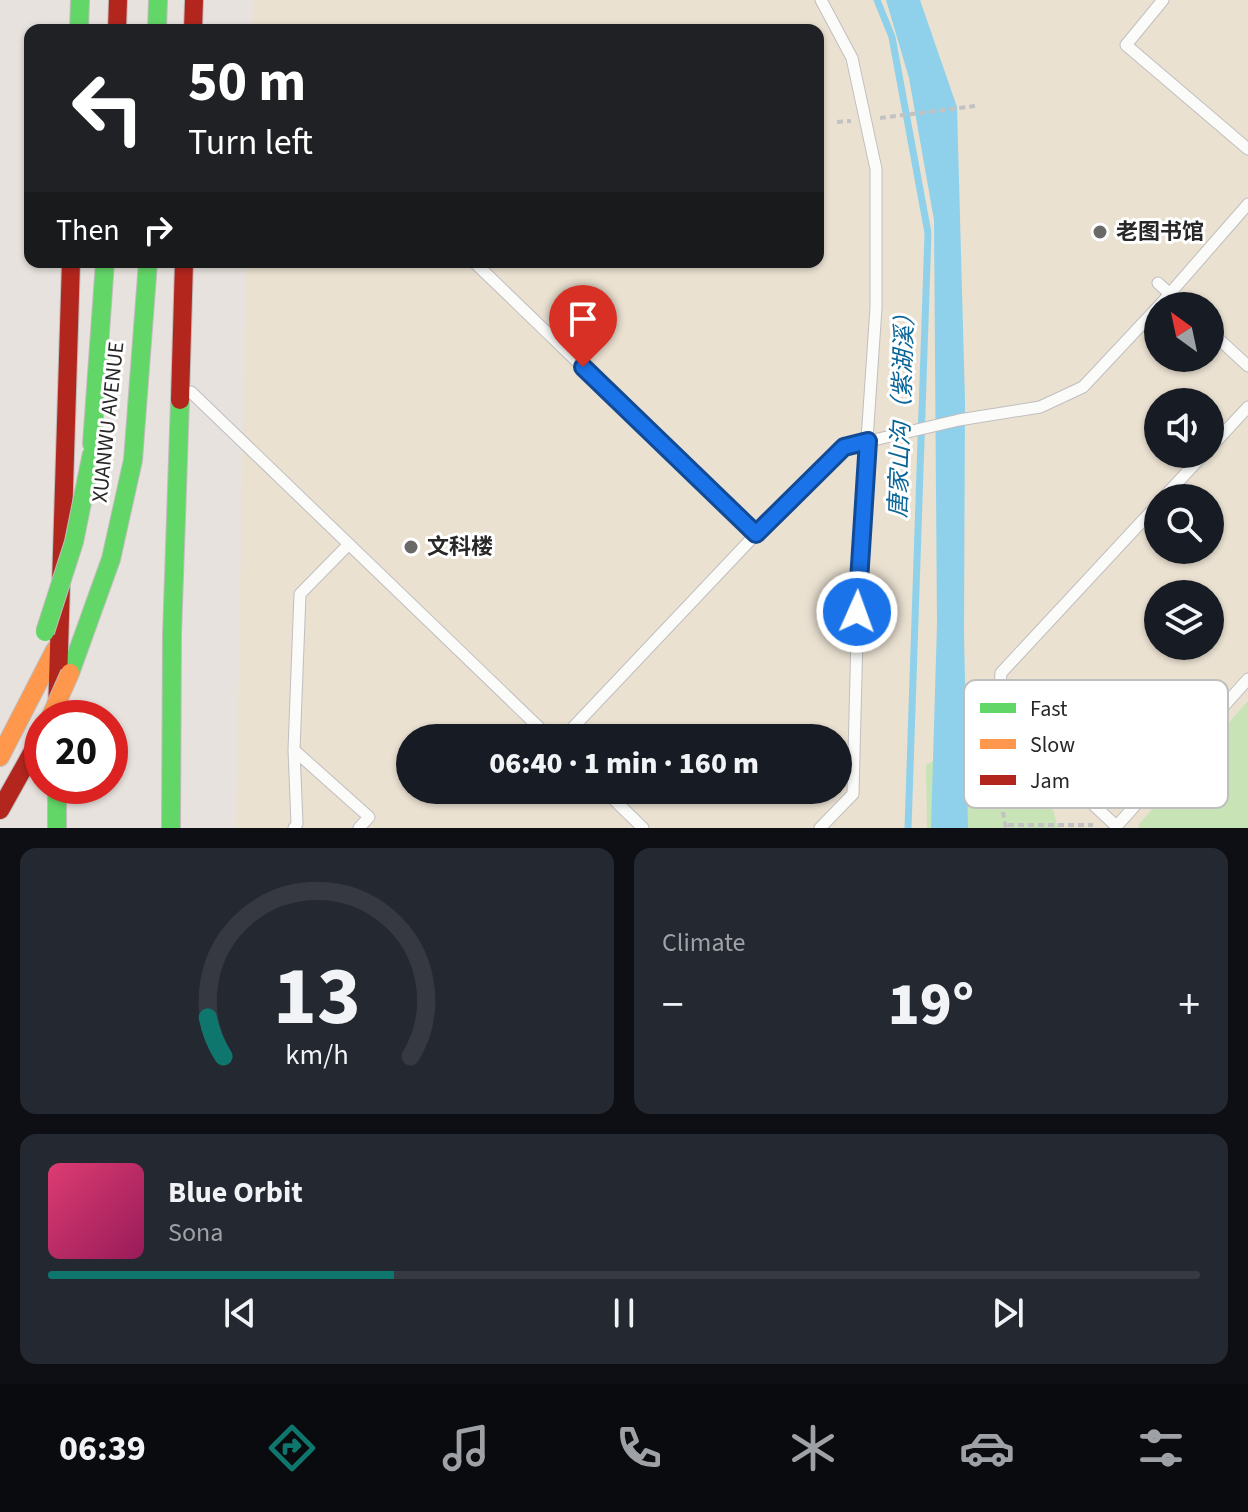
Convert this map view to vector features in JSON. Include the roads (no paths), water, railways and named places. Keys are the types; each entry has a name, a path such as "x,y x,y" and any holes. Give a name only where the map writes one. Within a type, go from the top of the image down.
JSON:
{"highway":[{"path":"79,24 80,0"},
{"path":"117,24 118,0"},
{"path":"157,24 158,0"},
{"path":"193,24 194,0"},
{"path":"57,700 71,268"},
{"name":"XUANWU AVENUE","path":"0,743 74,542 92,453 105,268"},
{"name":"XUANWU AVENUE","path":"58,700 93,615 124,507 133,460 148,268"},
{"path":"171,828 172,635 184,268"},
{"path":"0,757 58,646"},
{"path":"0,810 24,767"},
{"path":"57,804 57,828"}],"lane":[{"path":"820,828 853,794 859,556 876,308 876,169 852,58 821,0"},
{"path":"1163,0 1126,45 1248,149"},
{"path":"1172,292 1248,204"},
{"path":"480,268 756,534"},
{"path":"1158,283 1168,292"},
{"path":"576,724 756,534 844,447 934,426 1040,407 1083,387 1144,323"},
{"path":"1224,344 1248,366"},
{"path":"179,380 535,724"},
{"path":"1224,433 1248,407"},
{"path":"1176,484 1191,468"},
{"path":"1000,680 1001,673 1144,519"},
{"path":"294,828 297,824 294,750 300,594 349,544"},
{"path":"1228,701 1248,679"},
{"path":"294,750 369,817 359,828"},
{"path":"618,804 643,828"},
{"path":"1095,808 1115,827 1132,808"}],"water":[{"path":"886,0 920,0 957,107 965,401 964,808 968,808 968,828 931,828 937,624 934,220 909,78"}],"waterway":[{"name":"唐家山沟（紫湖溪）","path":"877,0 892,37 928,233 908,828"}],"place":[{"name":"老图书馆","path":"1100,232"},
{"name":"文科楼","path":"411,547"}]}
